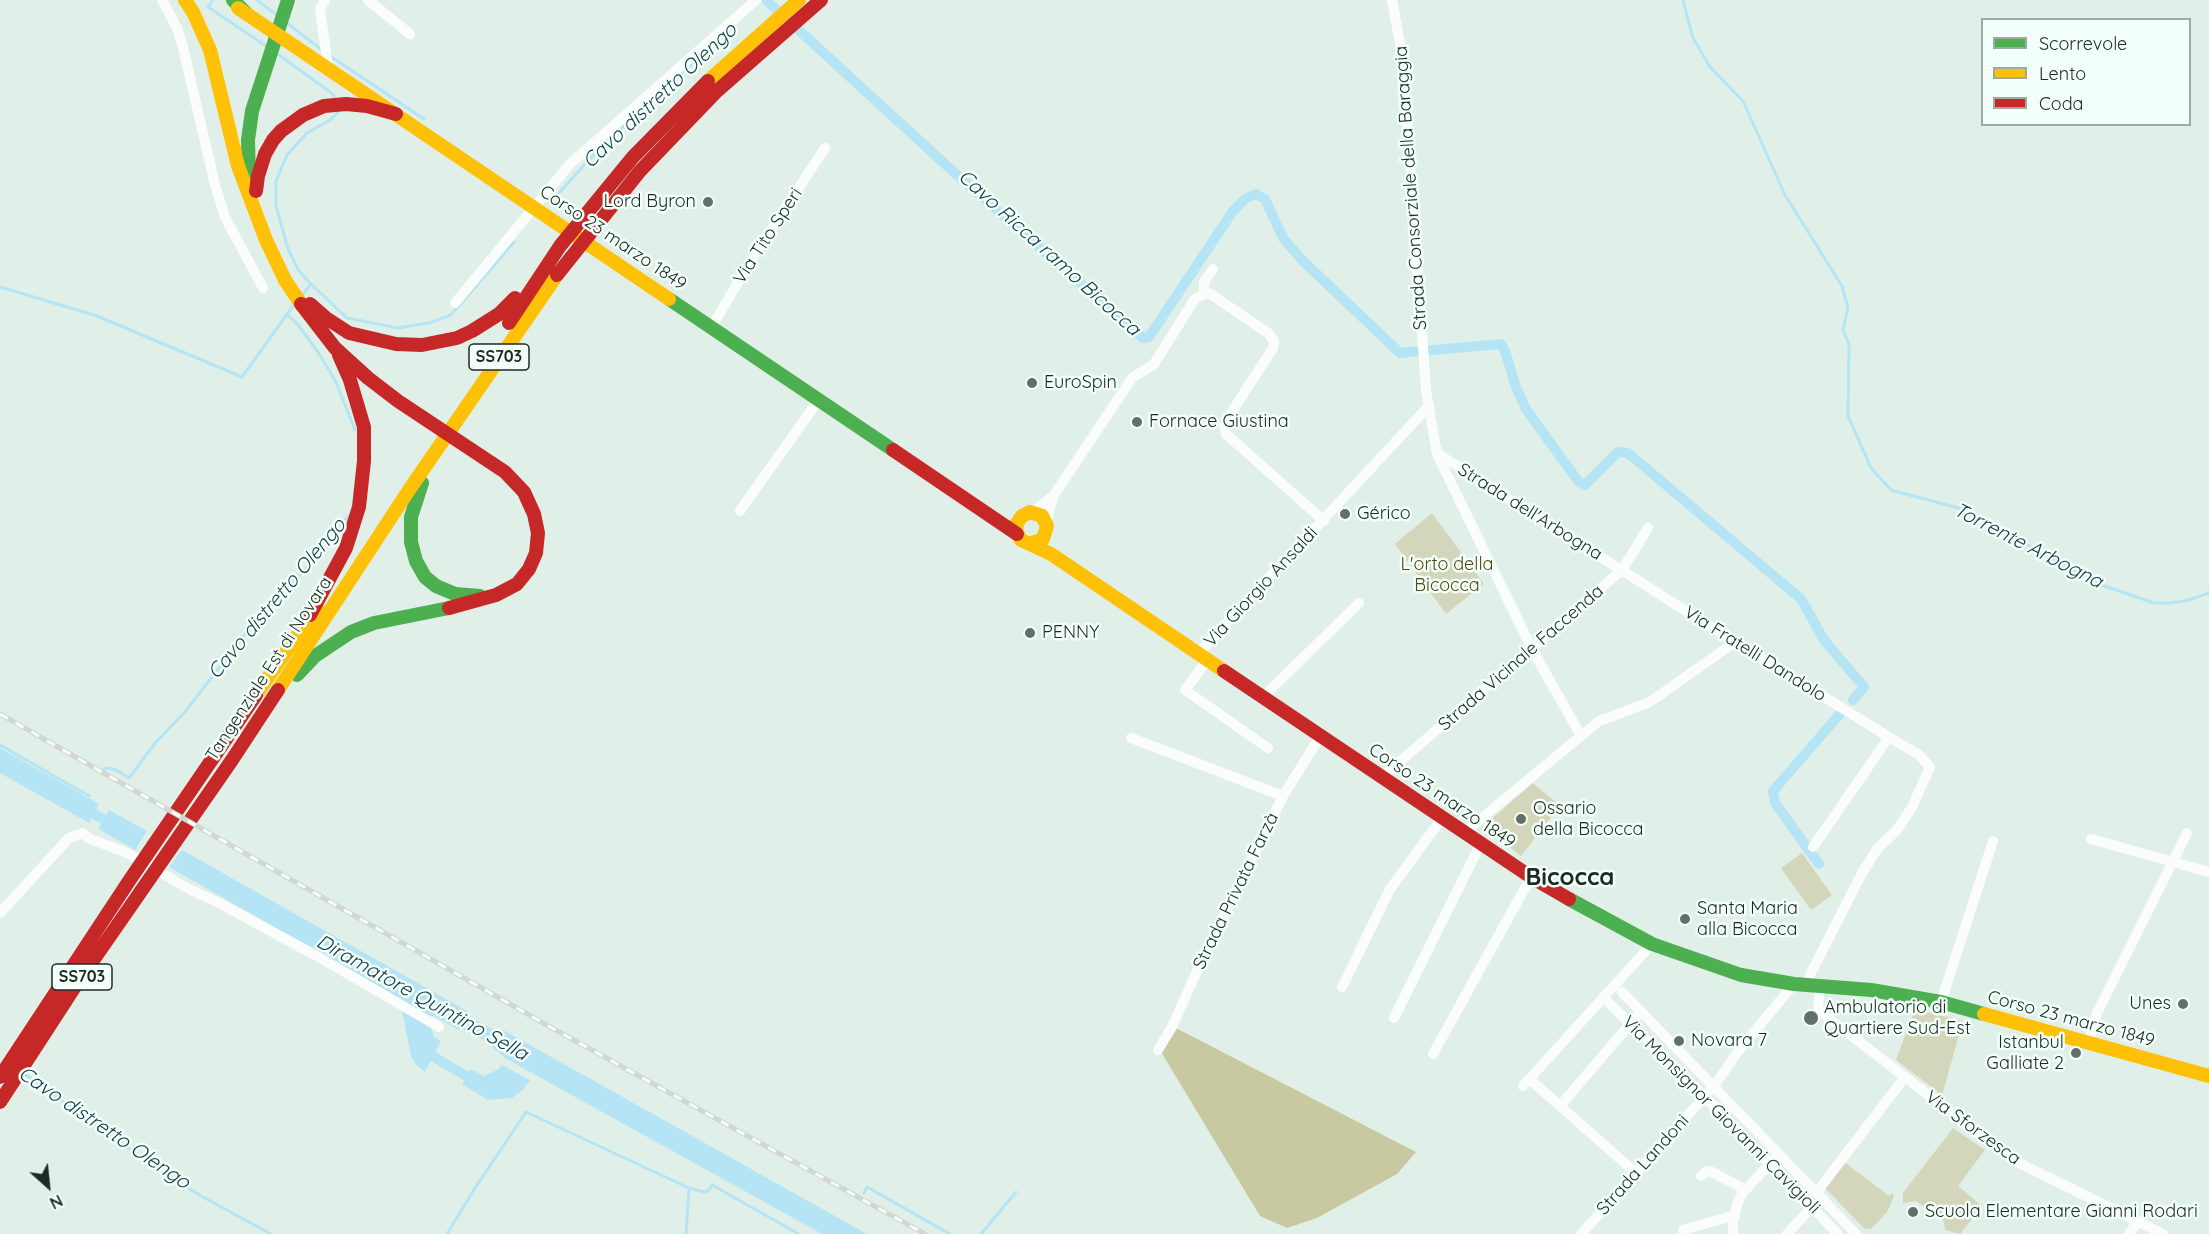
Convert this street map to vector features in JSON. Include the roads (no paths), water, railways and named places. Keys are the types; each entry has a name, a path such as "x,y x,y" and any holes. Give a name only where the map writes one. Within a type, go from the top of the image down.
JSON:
{"main road":[{"name":"SS703","path":"185,0 210,50 238,166 266,240 285,279 336,348 350,380 364,427 359,507 346,548 304,626"},
{"name":"Corso 23 marzo 1849","path":"227,0 327,58 396,114 1017,534"},
{"path":"233,0 246,13"},
{"name":"Tangenziale Est di Novara","path":"0,1102 12,1069 129,881 560,246 633,157 657,132 713,75 799,0"},
{"name":"Tangenziale Est di Novara","path":"12,1069 78,982 232,760 442,441 568,261 640,171 717,91 821,0"},
{"name":"SS703","path":"255,207 248,171 248,140 252,111 262,74 288,2"},
{"name":"SS703","path":"255,207 258,176 265,154 281,131 303,115 324,106 337,105 367,106 396,114"},
{"name":"SS703","path":"300,298 349,333 396,344 422,345 440,342 457,338 499,314 511,304 532,274 560,246"},
{"name":"SS703","path":"232,760 297,675 315,656 331,644 351,632 374,623 456,607 496,595 517,584 529,569 536,553 538,532 534,514 524,492 505,472 398,401 336,348"},
{"name":"SS703","path":"442,441 418,493 411,517 411,542 416,561 425,577 435,586 455,594 473,597 496,595"},
{"name":"Corso 23 marzo 1849","path":"980,507 1007,513 1032,512"},
{"path":"1032,512 1042,516 1046,522 1046,535 1038,542 1024,542 1017,534 1016,525 1024,514 1032,512"},
{"name":"Corso 23 marzo 1849","path":"1046,522 1053,543 1071,567"},
{"name":"Corso 23 marzo 1849","path":"1032,543 1531,877 1652,944 1742,975 1807,985 1871,990 1941,1002 2209,1076"}],"street":[{"path":"162,0 177,28 183,46 215,185 225,217 263,288"},
{"path":"325,0 320,9 327,58"},
{"path":"368,0 410,34"},
{"path":"455,303 570,164 756,0"},
{"name":"Strada Consorziale della Baraggia","path":"1392,0 1404,60 1428,407"},
{"name":"Via Tito Speri","path":"712,326 760,246 825,148"},
{"path":"1046,522 1054,495 1132,378 1154,364 1195,299 1204,294 1204,282 1213,269"},
{"name":"Via Giorgio Ansaldi","path":"1204,294 1212,295 1268,333 1274,341 1273,348 1224,425 1226,434 1324,521"},
{"path":"740,511 819,399"},
{"path":"1428,407 1437,454 1532,649 1581,736"},
{"name":"Via Giorgio Ansaldi","path":"1269,748 1185,690 1203,657 1428,407"},
{"name":"Strada dell'Arbogna","path":"1437,454 1622,570"},
{"path":"1032,512 1054,495"},
{"name":"Strada Vicinale Faccenda","path":"1382,777 1622,570 1648,528"},
{"name":"Via Fratelli Dandolo","path":"1622,570 1919,755 1930,767 1912,807 1897,830 1878,848 1862,873 1807,985"},
{"path":"1263,697 1359,603"},
{"path":"1466,832 1599,721 1650,702 1735,642"},
{"name":"Strada Privata Farzà","path":"1158,1050 1172,1027 1201,962 1283,796 1321,735"},
{"path":"1813,846 1889,737"},
{"path":"1131,738 1283,796"},
{"path":"1342,987 1390,890 1443,817"},
{"path":"0,913 69,838 83,833 88,838 126,853 324,960 439,1027"},
{"path":"2089,1042 2097,1013 2187,833"},
{"path":"2091,839 2209,872"},
{"path":"1941,1002 1993,841"},
{"path":"1394,1018 1480,843"},
{"path":"1432,1054 1531,877"},
{"path":"1636,1173 1560,1106 1529,1085 1603,997 1652,944"},
{"name":"Via Sforzesca","path":"1807,985 1818,1010 2013,1160 2163,1234"},
{"name":"Strada Landoni","path":"1581,1234 1714,1086 1740,1049 1807,985"},
{"name":"Via Monsignor Giovanni Cavigioli","path":"1622,992 1856,1234"},
{"name":"Via Monsignor Giovanni Cavigioli","path":"1603,997 1704,1096 1838,1234"},
{"path":"1560,1106 1641,1011"},
{"path":"1816,1193 1905,1077"},
{"path":"1733,1234 1733,1219 1738,1202 1778,1155"},
{"path":"1701,1176 1707,1171 1712,1172 1746,1190"},
{"path":"1787,1234 1812,1207"},
{"path":"1683,1230 1735,1215"},
{"path":"2129,1234 2137,1222"}],"water":[{"path":"0,748 99,804 89,823 0,773"},
{"path":"109,810 147,831 135,850 98,829"},
{"path":"182,850 469,1012 467,1015 492,1029 505,1031 867,1234 822,1234 505,1058 485,1041 401,1002 399,998 169,867"},
{"path":"402,1011 430,1026 434,1037 441,1041 425,1072 416,1065 411,1056"},
{"path":"502,1065 530,1080 523,1090 512,1098 488,1100 462,1084 471,1069 484,1076"}],"waterway":[{"name":"Cavo distretto Olengo","path":"213,0 208,7 266,46"},
{"path":"257,0 277,15"},
{"name":"Torrente Arbogna","path":"1683,0 1693,38 1710,67 1743,101 1785,195 1842,286 1848,308 1843,330 1849,344 1848,416 1871,468 1891,490 1962,509 2099,584 2154,603 2189,600 2209,593"},
{"name":"Cavo Ricca ramo Bicocca","path":"767,1 957,175 1143,338 1149,337 1233,211 1245,199 1256,194 1265,199 1283,238 1301,259 1400,353 1501,344 1526,409 1578,481 1585,485 1618,452 1628,453 1801,599 1824,640 1864,687 1853,700"},
{"path":"287,23 322,50"},
{"name":"Cavo distretto Olengo","path":"558,194 597,151 710,47"},
{"name":"Cavo distretto Olengo","path":"276,53 333,94 335,99"},
{"path":"330,56 424,119"},
{"name":"Cavo distretto Olengo","path":"338,112 330,120 307,133 287,155 276,181 276,206 288,249 299,271 347,318 398,328 429,323 451,315 514,242"},
{"name":"Cavo distretto Olengo","path":"303,294 311,284"},
{"name":"Cavo distretto Olengo","path":"0,287 97,316 242,377 293,306"},
{"name":"Cavo distretto Olengo","path":"287,314 318,352 336,382 355,430"},
{"name":"Cavo distretto Olengo","path":"104,769 116,770 129,778 156,742 184,713 253,624 330,543 348,516"},
{"name":"Cavo Ricca ramo Bicocca","path":"1819,864 1775,803 1773,791 1839,715"},
{"name":"Cavo distretto Olengo","path":"0,745 89,796"},
{"name":"Diramatore Quintino Sella","path":"83,808 114,825"},
{"path":"423,1048 427,1053 478,1083"},
{"name":"Cavo distretto Olengo","path":"26,1075 160,1171 271,1234"},
{"path":"447,1234 526,1112 689,1188 704,1192 712,1185 799,1234"},
{"path":"864,1193 867,1187 950,1234"},
{"path":"686,1234 689,1188"},
{"path":"981,1234 1016,1192"}],"railway":[{"path":"0,714 552,1028 925,1234"}],"place":[{"name":"Lord Byron","path":"708,202"},
{"name":"EuroSpin","path":"1032,383"},
{"name":"Fornace Giustina","path":"1137,422"},
{"name":"Gérico","path":"1345,514"},
{"name":"PENNY","path":"1030,633"},
{"name":"Ossario della Bicocca","path":"1521,819"},
{"name":"Santa Maria alla Bicocca","path":"1685,919"},
{"name":"Unes","path":"2183,1004"},
{"name":"Ambulatorio di Quartiere Sud-Est","path":"1811,1018"},
{"name":"Novara 7","path":"1679,1041"},
{"name":"Istanbul Galliate 2","path":"2076,1053"},
{"name":"Scuola Elementare Gianni Rodari","path":"1913,1212"}],"district":[{"name":"Bicocca","path":"1570,878"}],"park label":[{"name":"L'orto della Bicocca","path":"1447,575"}]}
